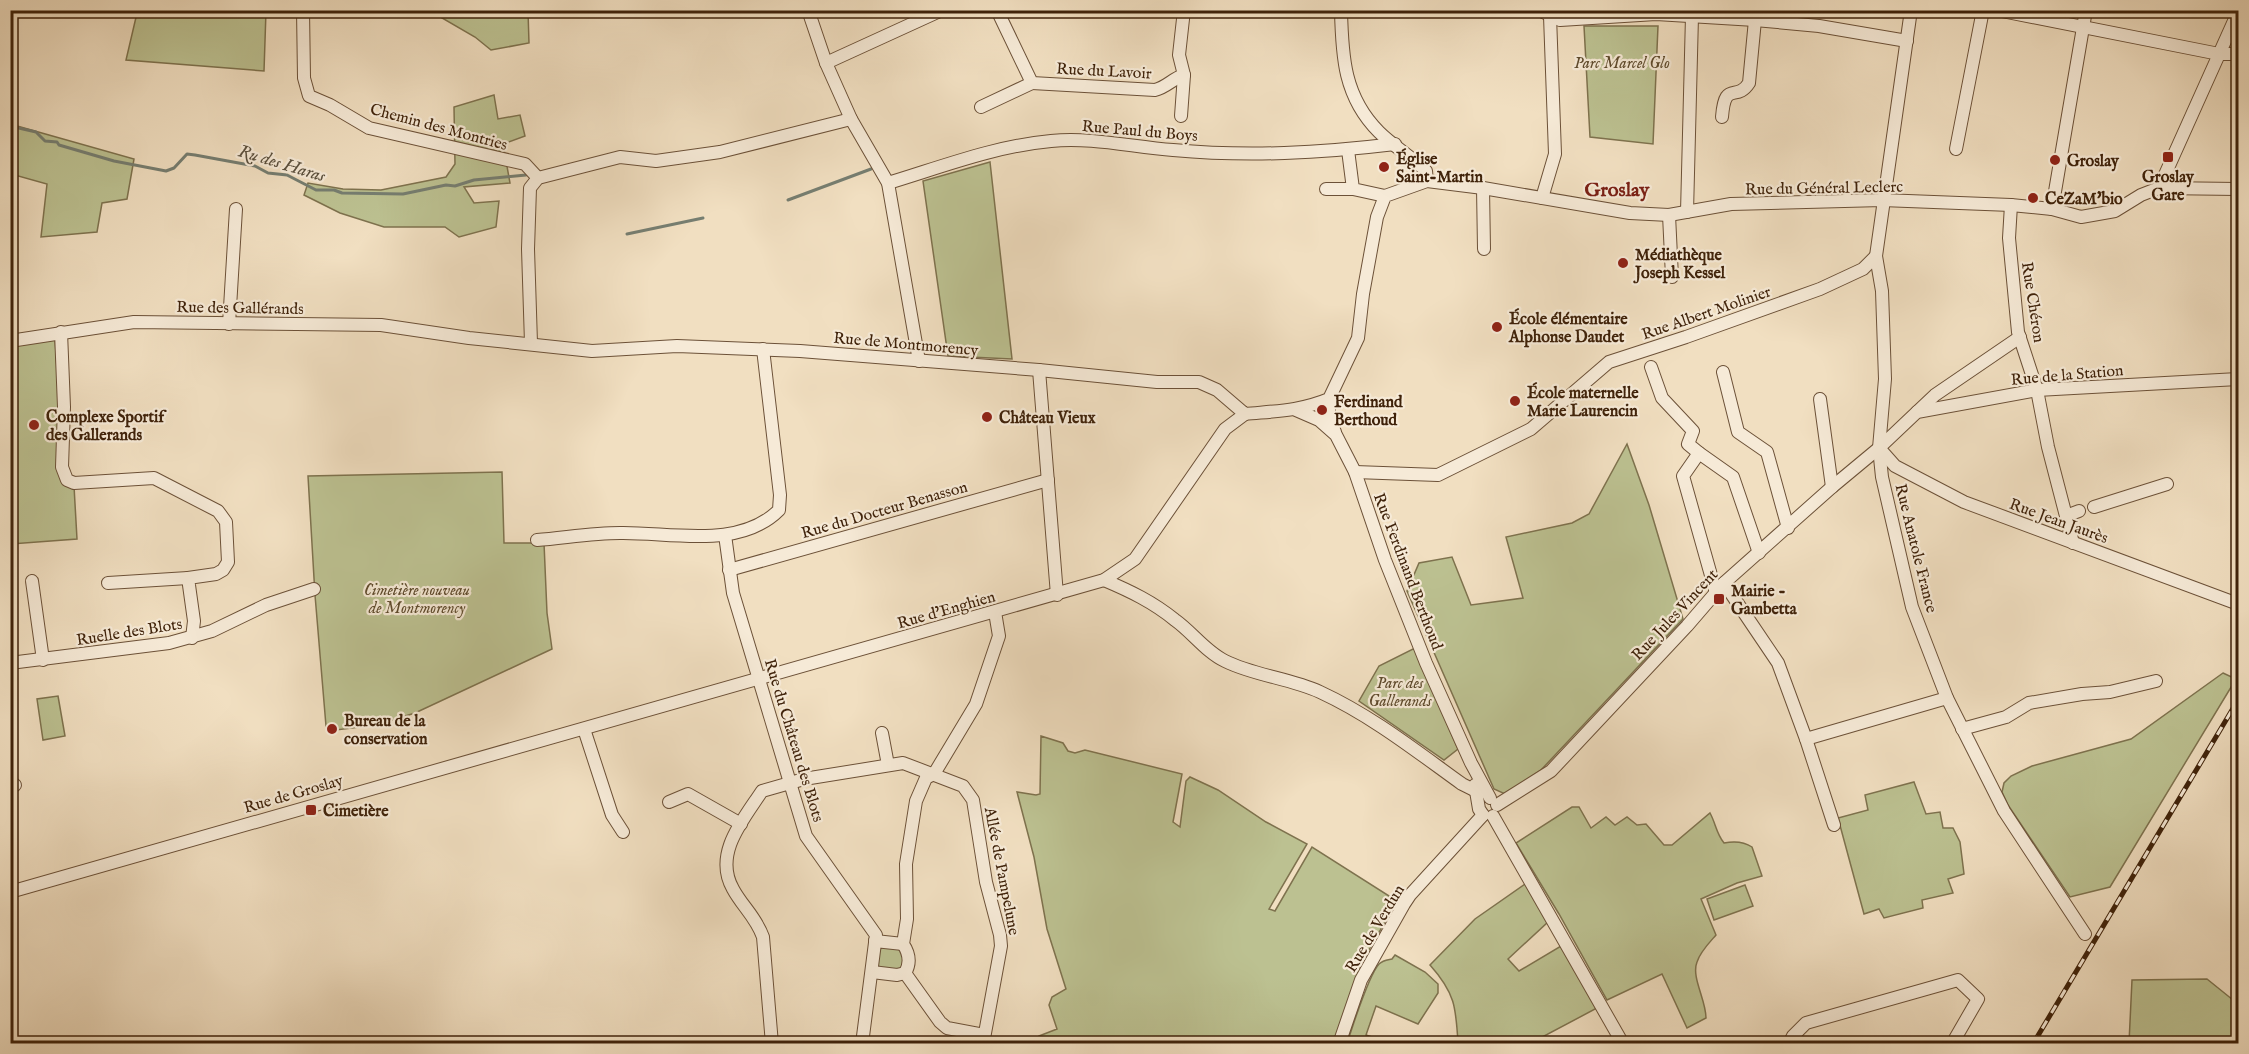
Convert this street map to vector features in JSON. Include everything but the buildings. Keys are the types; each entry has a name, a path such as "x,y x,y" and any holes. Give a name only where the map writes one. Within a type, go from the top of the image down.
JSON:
{"street":[{"name":"Chemin des Montries","path":"303,10 303,78 309,96 330,105 369,128 525,164 538,178"},
{"path":"808,10 826,63 851,119 888,183 920,361"},
{"path":"826,63 942,10"},
{"name":"Rue du Lavoir","path":"998,10 1032,83 1155,90 1166,87 1175,78 1184,75"},
{"path":"1181,116 1184,75 1179,55 1184,10"},
{"path":"1341,10 1342,46 1348,82 1354,99 1380,133 1426,171 1427,181"},
{"name":"Rue Anatole France","path":"1911,10 1882,200 1876,256 1882,291 1885,379 1879,448 1882,477 1912,607 1947,698 2004,811 2085,934"},
{"path":"1956,149 1983,10"},
{"path":"1997,10 2219,54 2238,54"},
{"path":"2052,209 2086,10"},
{"path":"2159,188 2238,12"},
{"path":"1542,198 1555,154 1544,13 1560,20 1646,15 1755,20 1819,26 1907,41"},
{"path":"1687,212 1692,16"},
{"path":"1722,117 1726,96 1746,87 1749,83 1755,20"},
{"path":"981,107 1032,83"},
{"path":"531,343 528,249 530,188 538,178 620,157 656,160 720,152 851,119"},
{"name":"Rue Paul du Boys","path":"888,183 990,152 1050,141 1092,141 1173,150 1282,155 1395,144"},
{"path":"1348,150 1353,189"},
{"name":"Rue du Général Leclerc","path":"1385,196 1427,181 1483,188 1630,213 1669,215 1731,204 1882,200 2011,205 2052,209 2081,217 2115,211 2141,195 2159,188 2238,189"},
{"path":"1483,188 1484,249"},
{"path":"1326,189 1353,189 1385,196 1377,217 1363,294 1358,338 1329,399 1329,418 1336,435"},
{"name":"Rue Chéron","path":"2011,205 2010,261 2020,338 2037,390 2073,543"},
{"path":"229,324 236,209"},
{"path":"1669,215 1672,277"},
{"name":"Rue Albert Molinier","path":"1355,472 1438,475 1531,429 1609,362 1820,289 1863,269 1876,256"},
{"name":"Rue des Gallérands","path":"10,341 134,322 381,325 469,338"},
{"path":"61,332 64,475 67,480 74,483 154,478 218,511 226,522 228,562 223,570 216,574 108,583"},
{"name":"Rue de Montmorency","path":"469,338 592,351 677,346 763,349 1039,370 1157,382 1199,382 1216,390 1245,414"},
{"path":"1879,448 1935,395 2020,338"},
{"path":"537,540 618,533 725,536 767,522 779,510 780,495 763,349"},
{"path":"1651,367 1662,398 1693,431 1688,444 1732,477 1759,553"},
{"path":"1039,370 1057,595"},
{"path":"1723,372 1738,432 1767,452 1788,528"},
{"name":"Rue de la Station","path":"1917,412 2037,390 2238,379"},
{"path":"1245,414 1296,410 1329,399"},
{"path":"1820,399 1832,487"},
{"name":"Rue Ferdinand Berthoud","path":"1296,410 1319,420 1336,435 1355,472 1385,560 1488,808"},
{"name":"Rue d'Enghien","path":"584,729 1104,580 1135,559 1225,429 1245,414"},
{"name":"Rue Jules Vincent","path":"1488,808 1551,771 1720,588 1879,448"},
{"name":"Rue Jean Jaurès","path":"1879,448 1895,466 1964,502 2238,604"},
{"path":"1699,453 1683,476 1720,588 1778,663 1834,825"},
{"name":"Rue du Docteur Benasson","path":"729,570 1048,480"},
{"path":"2094,507 2167,484"},
{"path":"2066,516 2079,512"},
{"name":"Rue du Château des Blots","path":"725,536 733,593 810,842 876,935 875,941"},
{"path":"188,578 194,621 192,638"},
{"path":"1104,580 1148,600 1222,660 1318,691 1346,705 1377,723 1462,784 1476,791"},
{"path":"32,581 43,660"},
{"name":"Ruelle des Blots","path":"10,663 169,644 212,631 266,605 314,588"},
{"path":"872,972 897,975 904,973 908,968 909,952 903,944 907,919 906,864 916,801 926,778 934,774 976,704 999,636 996,612"},
{"path":"1962,729 2006,717 2030,703 2082,694 2110,692 2156,681"},
{"path":"1806,739 1947,698"},
{"path":"584,729 612,815 623,832"},
{"name":"Rue de Groslay","path":"10,892 584,729"},
{"path":"882,733 888,765"},
{"name":"Allée de Pampelune","path":"772,1044 763,937 752,914 733,889 726,865 726,856 732,838 762,791 791,783 903,763 963,786 973,800 986,882 1000,935 1000,958 983,1040"},
{"name":"Rue Ferdinand Berthoud","path":"1471,763 1476,791 1488,808"},
{"path":"669,802 688,794 741,824"},
{"path":"1488,808 1623,1044"},
{"name":"Rue de Verdun","path":"1339,1044 1360,980 1398,914 1410,895 1488,808"},
{"path":"862,1044 875,941 903,944"},
{"path":"904,973 940,1022 947,1028 983,1040"},
{"path":"1789,1044 1793,1036 1806,1023 1958,980 1978,999 1952,1044"}],"green space":[{"path":"127,11 266,11 264,71 126,60 137,13"},
{"path":"430,11 528,11 529,43 491,50 475,37"},
{"name":"Parc Marcel Glo","path":"1584,26 1658,26 1653,144 1590,137"},
{"path":"494,95 498,119 520,115 525,136 503,144 510,183 464,187 474,203 499,201 496,227 459,237 445,227 384,227 340,213 304,195 308,183 343,189 381,190 446,177 455,164 454,107"},
{"path":"10,124 134,159 127,199 102,203 97,232 41,237 47,184 11,174"},
{"path":"990,162 1012,359 948,356 923,181"},
{"name":"Complexe Sportif des Gallerands","path":"55,339 59,398 57,451 74,486 77,539 11,544 11,345"},
{"path":"1627,444 1649,505 1683,619 1541,770 1505,794 1494,789 1407,591 1419,563 1452,557 1471,605 1523,598 1506,537 1572,523 1589,514"},
{"name":"Cimetière nouveau de Montmorency","path":"502,472 504,543 544,543 547,613 552,649 415,713 376,725 336,730 335,725 326,726 308,476"},
{"name":"Parc des Gallerands","path":"1415,648 1458,749 1444,760 1359,701 1379,666"},
{"path":"2223,673 2236,679 2110,887 2070,897 2008,805 2002,792 2004,783 2011,776 2032,766 2131,739"},
{"path":"58,696 65,736 43,740 37,699"},
{"path":"1041,736 1063,743 1068,751 1075,753 1085,750 1182,774 1173,822 1180,827 1186,781 1190,777 1218,790 1266,822 1307,844 1269,909 1275,911 1312,847 1397,901 1362,962 1335,1043 1041,1043 1039,1036 1057,1029 1049,1005 1052,997 1066,989 1047,929 1034,857 1017,792 1040,794"},
{"path":"1914,782 1926,814 1940,812 1943,828 1953,828 1960,842 1964,874 1948,879 1953,893 1922,900 1923,908 1884,918 1879,909 1864,914 1838,818 1868,810 1865,795"},
{"path":"1572,807 1579,807 1591,828 1606,817 1615,825 1627,817 1637,825 1646,824 1664,845 1672,845 1710,813 1724,843 1738,842 1752,847 1762,876 1737,883 1701,899 1716,935 1700,955 1696,968 1706,1018 1687,1028 1662,974 1607,1000 1516,843"},
{"path":"1528,882 1549,921 1508,959 1519,971 1561,946 1597,1008 1531,1043 1458,1043 1453,1001 1445,984 1430,965 1475,919"},
{"path":"1745,885 1753,906 1714,920 1707,899"},
{"path":"884,946 900,949 904,955 903,966 898,971 881,969 876,963 878,951"},
{"path":"1395,955 1425,972 1438,984 1438,993 1418,1024 1376,1006 1366,1035 1390,1043 1347,1043 1375,970 1385,960 1392,959"},
{"path":"2207,979 2238,1004 2238,1043 2129,1043 2132,980"}],"waterway":[{"name":"Ru des Haras","path":"10,126 36,132 45,141 57,142 59,145 114,161 166,171 174,168 187,154 195,155 255,166 268,173 287,175 316,190 334,190 342,193 403,194 446,185 455,186 474,180 526,175"},
{"name":"Ru des Haras","path":"788,200 871,169"},
{"name":"Ru des Haras","path":"627,234 703,218"}],"railway":[{"path":"2033,1044 2238,700"}],"place":[{"name":"Groslay Gare","path":"2168,157"},
{"name":"Groslay","path":"2055,160"},
{"name":"Église Saint-Martin","path":"1384,167"},
{"name":"CeZaM'bio","path":"2033,198"},
{"name":"Médiathèque Joseph Kessel","path":"1623,263"},
{"name":"École élémentaire Alphonse Daudet","path":"1497,327"},
{"name":"École maternelle Marie Laurencin","path":"1515,401"},
{"name":"Ferdinand Berthoud","path":"1322,410"},
{"name":"Château Vieux","path":"987,417"},
{"name":"Complexe Sportif des Gallerands","path":"34,425"},
{"name":"Mairie - Gambetta","path":"1719,599"},
{"name":"Bureau de la conservation","path":"332,729"},
{"name":"Cimetière","path":"311,810"}],"district":[{"name":"Groslay","path":"1617,189"}]}
